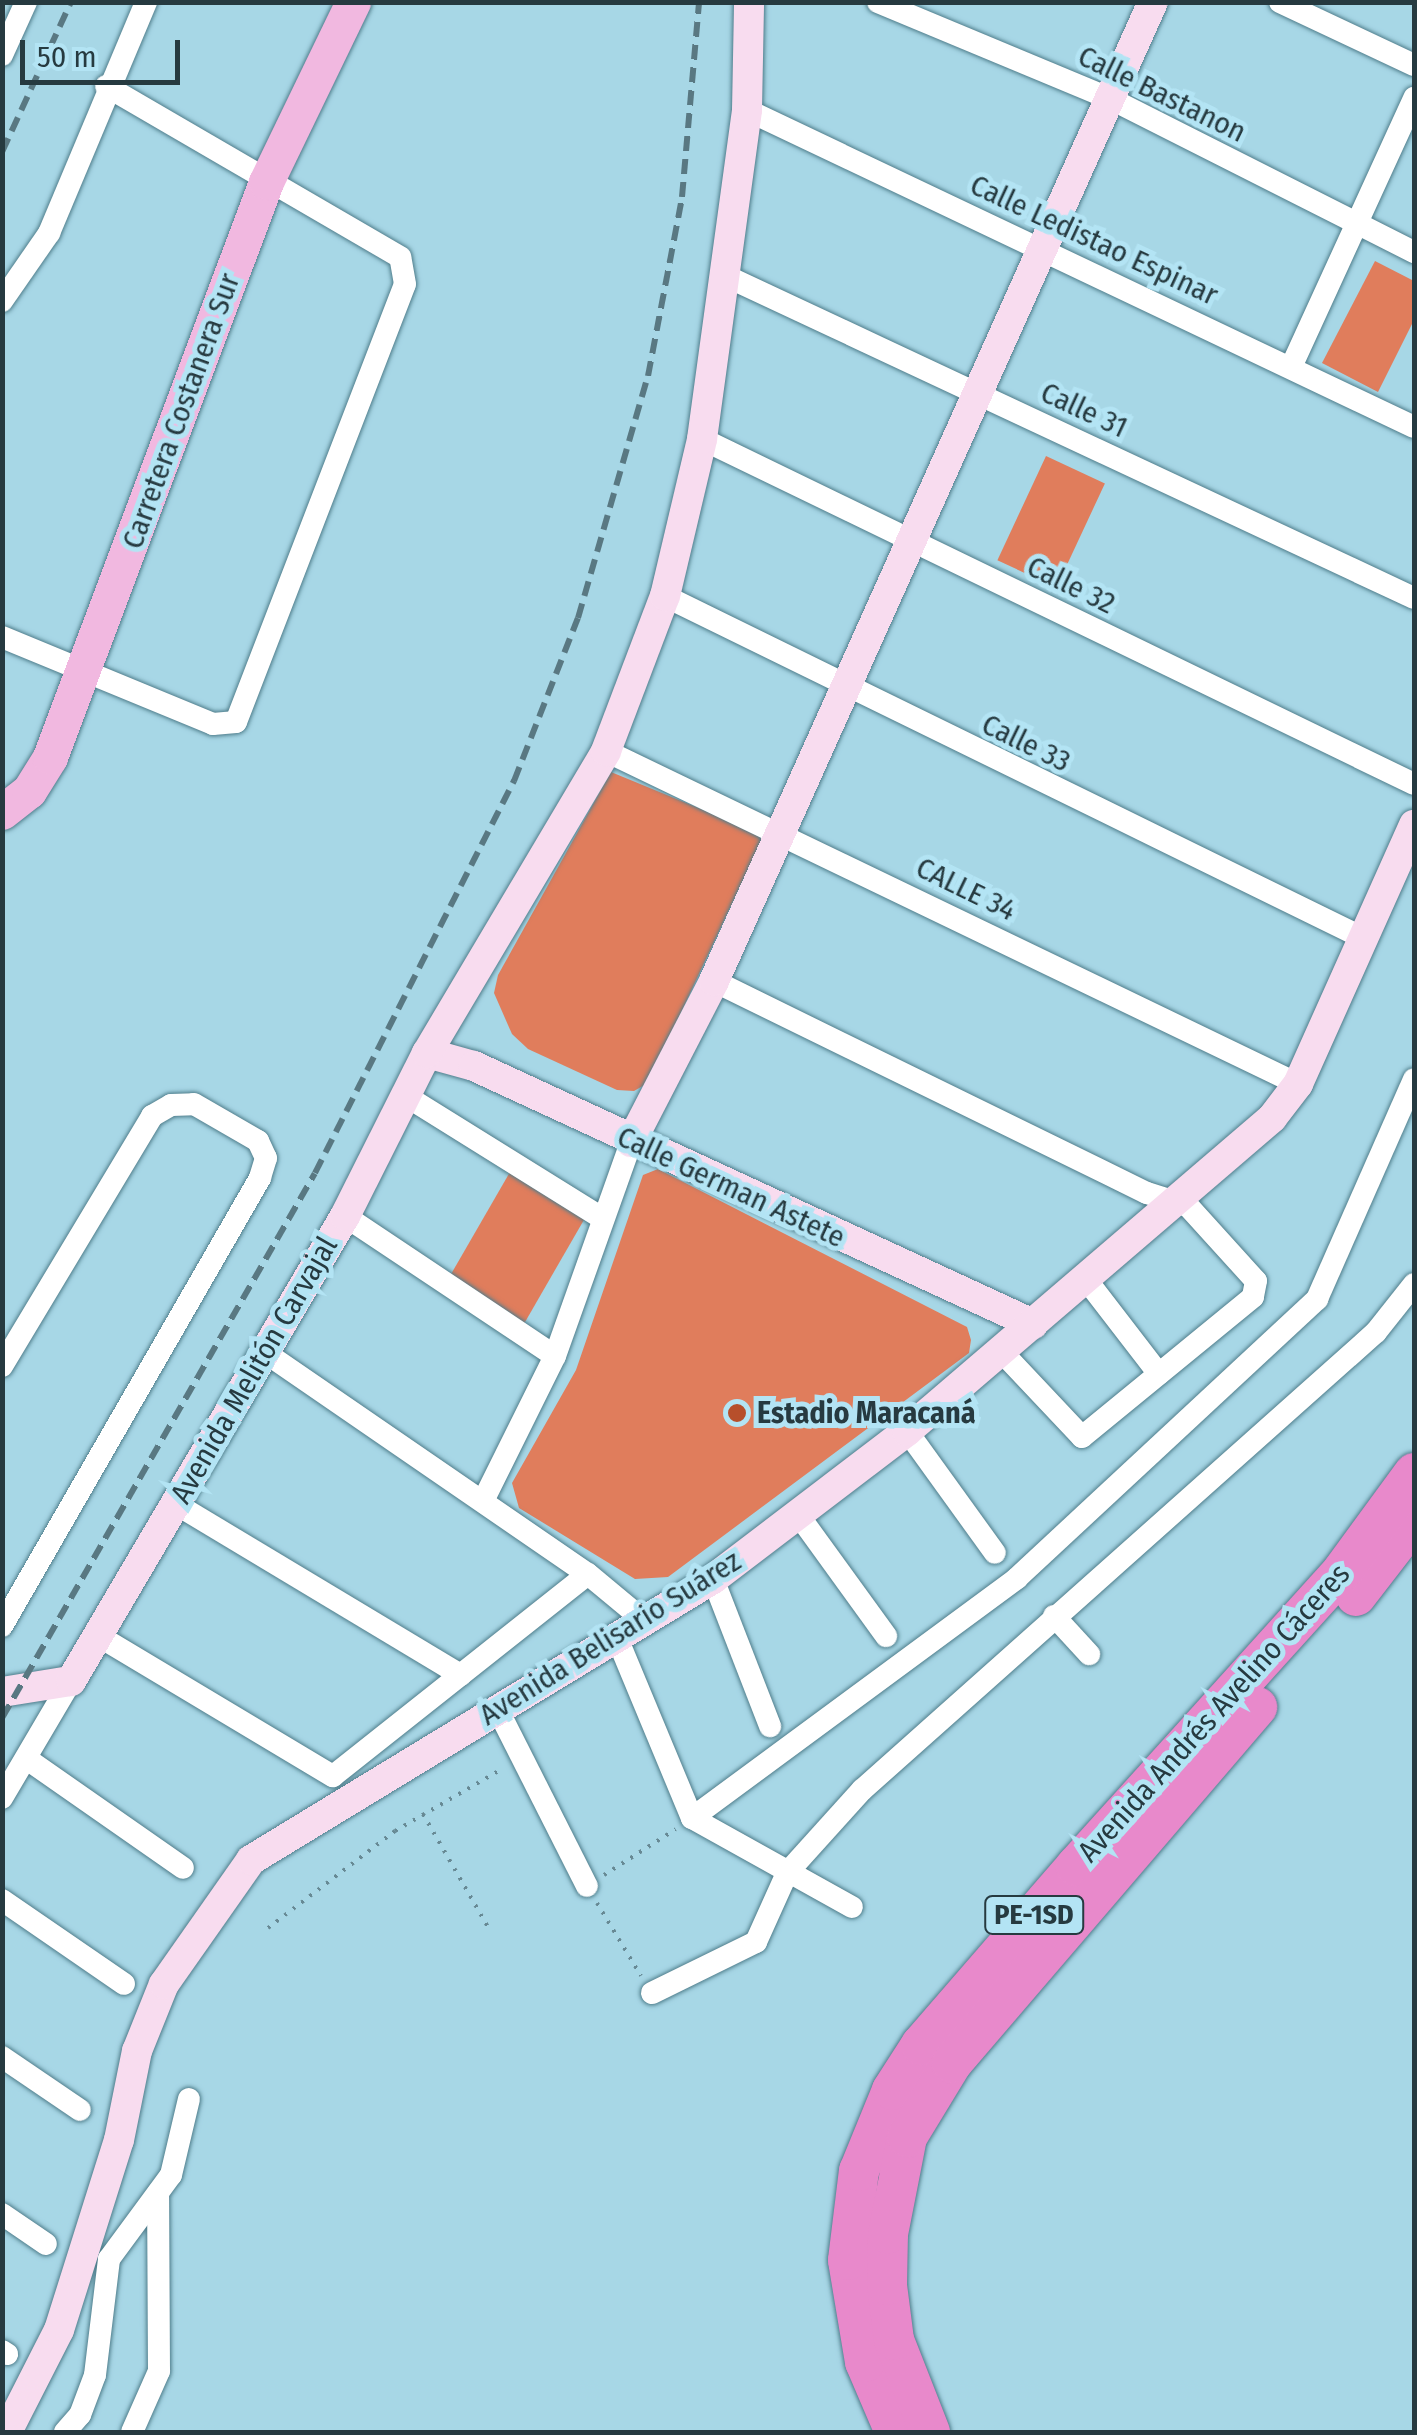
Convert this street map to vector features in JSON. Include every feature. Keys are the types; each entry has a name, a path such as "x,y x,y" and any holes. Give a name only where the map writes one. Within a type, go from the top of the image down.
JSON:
{"highway":[{"name":"Avenida Andrés Avelino Cáceres","path":"895,2432 866,2362 848,2260 859,2171 892,2090 922,2045 1076,1866 1343,1570 1414,1473"},
{"name":"Avenida Andrés Avelino Cáceres","path":"930,2432 894,2340 886,2285 888,2234 907,2137 952,2063 1099,1884 1362,1589 1414,1521"}],"main road":[{"name":"Carretera Costanera Sur","path":"2,812 28,791 50,757 266,182 353,2"}],"street":[{"path":"2,55 26,2"},
{"path":"2,301 49,234 106,86 146,2"},
{"name":"Avenida Melitón Carvajal","path":"2,1798 345,1216 427,1054 606,751 664,596 702,438 728,276 747,110 750,2"},
{"name":"Calle Bastanon","path":"878,2 1109,98 1414,252"},
{"path":"483,1500 555,1356 632,1142 714,981 1153,2"},
{"path":"1280,2 1414,64"},
{"path":"2,636 213,724 236,722 404,284 400,257 106,86"},
{"path":"1292,366 1414,98"},
{"name":"Calle Ledistao Espinar","path":"747,110 1414,427"},
{"name":"Calle 31","path":"728,276 1414,598"},
{"name":"Calle 32","path":"702,438 1414,784"},
{"name":"Calle 33","path":"664,596 846,690 1365,939"},
{"name":"CALLE 34","path":"606,751 1298,1084"},
{"name":"Avenida Belisario Suárez","path":"7,2432 59,2330 118,2140 137,2051 164,1984 251,1860 617,1638 641,1618 713,1579 908,1430 1272,1118 1298,1084 1414,825"},
{"path":"714,981 1188,1206 1256,1281 1258,1292 1082,1437 1002,1352"},
{"name":"Calle German Astete","path":"427,1054 474,1066 1033,1324"},
{"path":"692,1818 1017,1578 1316,1299 1414,1079"},
{"path":"406,1096 602,1218"},
{"path":"2,1366 152,1116 170,1105 194,1104 258,1141 266,1158 260,1178 2,1626"},
{"path":"345,1216 555,1356"},
{"path":"1085,1278 1158,1374"},
{"path":"652,1992 756,1942 787,1874 862,1790 1376,1332 1414,1284"},
{"path":"263,1352 483,1500 588,1574 641,1618"},
{"path":"908,1430 995,1553"},
{"path":"176,1504 461,1676"},
{"path":"797,1513 886,1636"},
{"path":"97,1636 333,1776 588,1574"},
{"path":"713,1579 770,1726"},
{"path":"1054,1616 1090,1654"},
{"path":"617,1638 692,1818 852,1907"},
{"path":"2,1692 71,1681"},
{"path":"498,1710 587,1886"},
{"path":"27,1759 182,1868"},
{"path":"2,1900 124,1984"},
{"path":"2,2058 80,2110"},
{"path":"66,2432 80,2415 95,2376 109,2259 170,2175 190,2098"},
{"path":"132,2432 159,2371 158,2193"},
{"path":"2,2214 46,2244"}],"path":[{"path":"268,1928 424,1814 523,1757"},
{"path":"424,1814 488,1926"},
{"path":"652,1992 587,1886 692,1818"}],"shaded area":[{"path":"1375,261 1414,281 1414,320 1378,392 1322,363"},
{"path":"1046,456 1105,483 1056,588 997,560"},
{"path":"611,772 764,835 648,1083 634,1091 617,1090 528,1049 512,1034 494,993 498,975"},
{"name":"Estadio Maracaná","path":"658,1169 967,1327 971,1340 969,1353 668,1577 635,1579 519,1508 512,1483 576,1370 643,1175"},
{"path":"510,1172 586,1216 524,1323 448,1279"}],"railway":[{"path":"2,152 71,2"},
{"path":"2,1718 315,1173 514,781 578,618 648,376 682,197 699,2"}],"place":[{"name":"Estadio Maracaná","path":"737,1413"}]}
